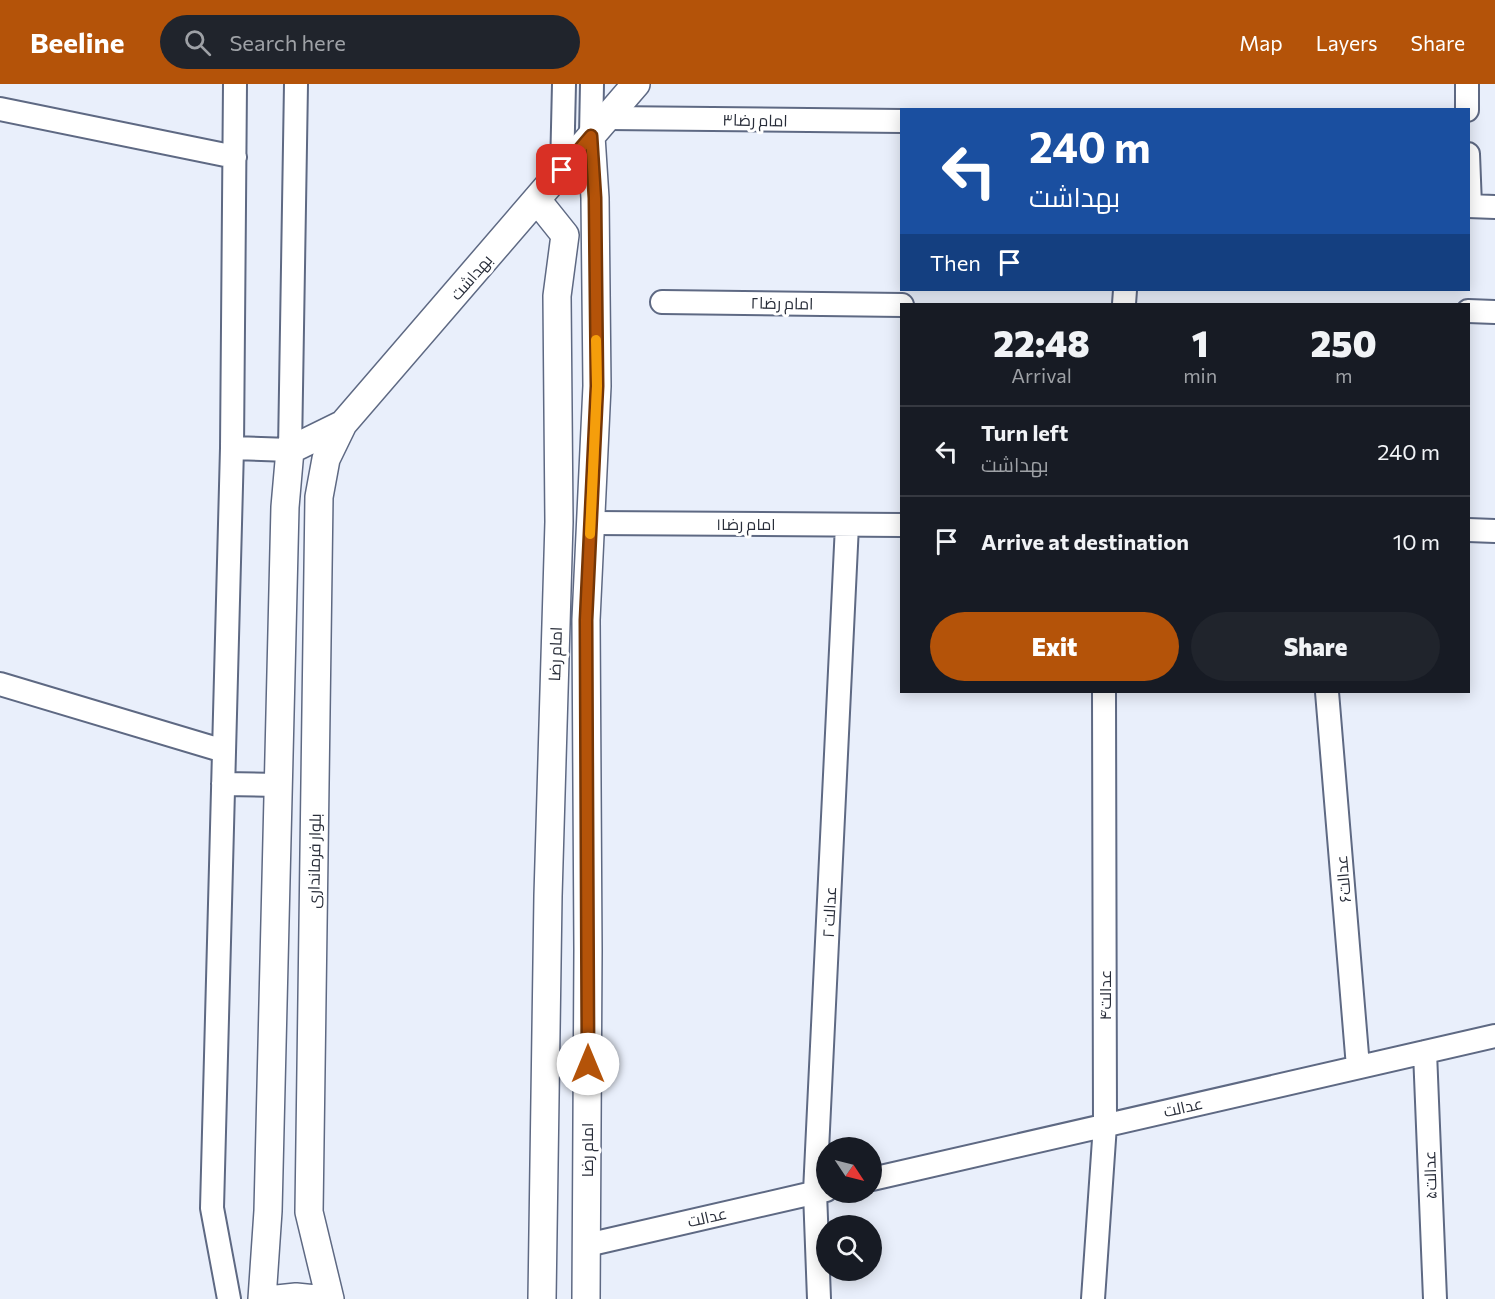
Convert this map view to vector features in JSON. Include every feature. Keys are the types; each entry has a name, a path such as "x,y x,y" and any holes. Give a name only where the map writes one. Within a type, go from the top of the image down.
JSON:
{"street":[{"path":"229,1299 212,1208 232,448 236,84"},
{"path":"262,1299 268,1211 285,507 290,450 296,84"},
{"path":"562,170 564,84"},
{"path":"592,84 599,127"},
{"name":"بهداشت","path":"290,450 343,424 636,84"},
{"path":"1467,84 1467,108"},
{"path":"0,109 235,157"},
{"name":"امام رضا۳","path":"599,127 900,121"},
{"name":"امام رضا","path":"586,1299 588,938 586,620 597,386 595,198 599,127"},
{"name":"امام رضا","path":"537,200 565,235 557,296 559,522 548,896 542,1299"},
{"path":"1470,206 1495,207"},
{"name":"امام رضا۲","path":"662,302 900,305"},
{"path":"1470,311 1495,312"},
{"name":"بلوار فرمانداری","path":"330,1299 309,1212 318,556 319,497 327,459 343,424"},
{"path":"232,448 290,450"},
{"name":"امام رضا۱","path":"591,523 900,525"},
{"name":"عدالت ۲","path":"823,1137 847,525"},
{"path":"1470,530 1495,531"},
{"path":"0,684 224,751"},
{"name":"عدالت۴","path":"1093,1299 1105,1125 1104,693"},
{"name":"عدالت۶","path":"1327,693 1358,1067"},
{"path":"224,784 278,785"},
{"name":"عدالت","path":"882,1177 1495,1036"},
{"name":"عدالت۵","path":"1425,1052 1436,1299"},
{"name":"عدالت","path":"586,1245 816,1192"},
{"name":"عدالت ۲","path":"819,1299 821,1203"},
{"path":"277,1299 296,1297 316,1299"}],"slow traffic":[{"path":"590,534 597,386 596,340"}],"route":[{"path":"562,170 591,136 595,198 597,386 586,620 588,1064"}]}
